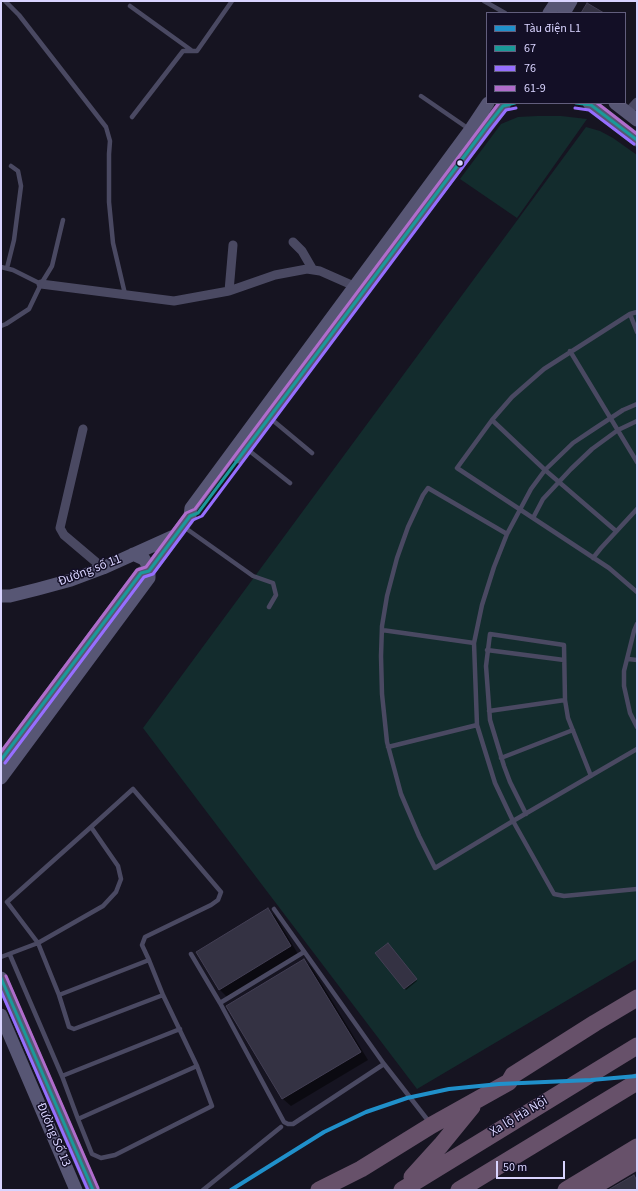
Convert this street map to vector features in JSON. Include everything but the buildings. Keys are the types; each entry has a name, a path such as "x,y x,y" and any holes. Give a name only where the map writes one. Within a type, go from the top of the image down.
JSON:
{"highway":[{"path":"319,1190 361,1169 432,1125 509,1082 518,1083 634,1006"},
{"name":"Xa lộ Hà Nội","path":"401,1190 637,1046"},
{"path":"459,1190 637,1082"},
{"path":"401,1190 480,1098"},
{"path":"566,1190 637,1147"},
{"path":"597,1187 637,1161"},
{"path":"334,1190 361,1169"}],"main road":[{"path":"552,12 565,8"},
{"path":"1,760 141,573 149,571 183,526 198,513 270,418 487,104"},
{"path":"183,526 191,508 358,289 410,228 508,104"},
{"path":"590,104 637,140"},
{"path":"616,104 632,116"},
{"name":"Đường số 11","path":"1,596 10,596 38,590 103,568 133,554 183,526"},
{"path":"1,778 149,578 149,571 144,559 133,554"},
{"name":"Đường Số 13","path":"1,978 93,1190"},
{"name":"Đường Số 13","path":"1,1015 76,1190"},
{"path":"56,1142 69,1136"}],"street":[{"path":"632,116 637,102"},
{"path":"293,242 302,251 313,270"},
{"path":"229,291 233,245"},
{"path":"41,284 174,301 229,291 275,275 307,269 320,271 358,289"},
{"path":"83,429 60,528 64,535 103,568"}],"lane":[{"path":"4,1 19,15 106,127 110,141 108,154 109,202 113,243 125,294"},
{"path":"132,117 183,51 197,51 232,1"},
{"path":"484,1 503,12"},
{"path":"130,6 191,50"},
{"path":"421,96 470,130"},
{"path":"7,268 14,240 21,186 18,171 11,166"},
{"path":"1,326 29,309 41,284 52,266 62,220"},
{"path":"1,267 13,270 41,284"},
{"path":"637,312 630,314 570,351 539,374 512,397 492,420 457,468 609,568 637,592"},
{"path":"630,314 637,332"},
{"path":"570,351 637,462"},
{"path":"637,404 623,410 573,443 544,470 507,534 494,567 482,605 474,642 477,725 495,783 513,821 554,894 564,896 637,888"},
{"path":"270,418 312,452"},
{"path":"492,420 544,470 616,531"},
{"path":"533,518 544,499 558,482 592,449 618,430 637,421"},
{"path":"246,448 290,483"},
{"path":"507,534 428,488 423,495 408,527 397,558 387,596 380,656 382,694 388,747 401,794 435,868 637,749"},
{"path":"593,558 600,548 637,509"},
{"path":"183,526 252,576 273,583 276,595 269,607"},
{"path":"637,624 624,671 624,686 630,713 637,727"},
{"path":"382,630 474,642"},
{"path":"526,814 510,782 493,732 489,711 486,666 490,634 564,645 565,700 568,718 591,776"},
{"path":"487,650 564,660"},
{"path":"628,659 637,660"},
{"path":"489,711 565,700"},
{"path":"388,747 477,725"},
{"path":"501,758 573,730"},
{"path":"10,955 62,1076 92,1154 101,1158 115,1155 212,1106 197,1066 142,945 145,937 211,905 218,900 221,892 133,789 8,902 38,943 60,996 69,1027 74,1030 163,994"},
{"path":"1,957 10,955 38,943 103,906 116,892 121,879 118,866 91,827"},
{"path":"274,909 384,1064 432,1125"},
{"path":"220,1003 304,952"},
{"path":"191,954 220,1003 284,1122 293,1124 384,1064"},
{"path":"60,996 149,960"},
{"path":"62,1076 180,1029"},
{"path":"78,1119 197,1066"},
{"path":"203,1190 281,1127"}],"green space":[{"path":"561,116 587,119 517,218 460,179 501,124 518,117"},
{"path":"586,127 600,131 613,138 637,155 637,959 417,1089 143,728"}],"metro line":[{"name":"L1","path":"231,1190 324,1132 366,1112 407,1098 449,1089 499,1084 591,1080 637,1076"}],"transit line":[{"name":"61-9","path":"1,752 137,570 146,567 186,513 195,509 498,104"},
{"name":"67","path":"1,760 141,573 149,571 190,516 198,513 487,126 503,106 511,104"},
{"name":"67","path":"584,104 591,105 637,140"},
{"name":"61-9","path":"598,104 637,134"},
{"name":"76","path":"5,763 144,577 153,574 193,520 202,516 491,129 506,110 516,108"},
{"name":"76","path":"575,108 589,110 634,144"},
{"name":"61-9","path":"6,976 98,1188"},
{"name":"67","path":"1,978 93,1190"},
{"name":"76","path":"1,991 88,1190"}]}
